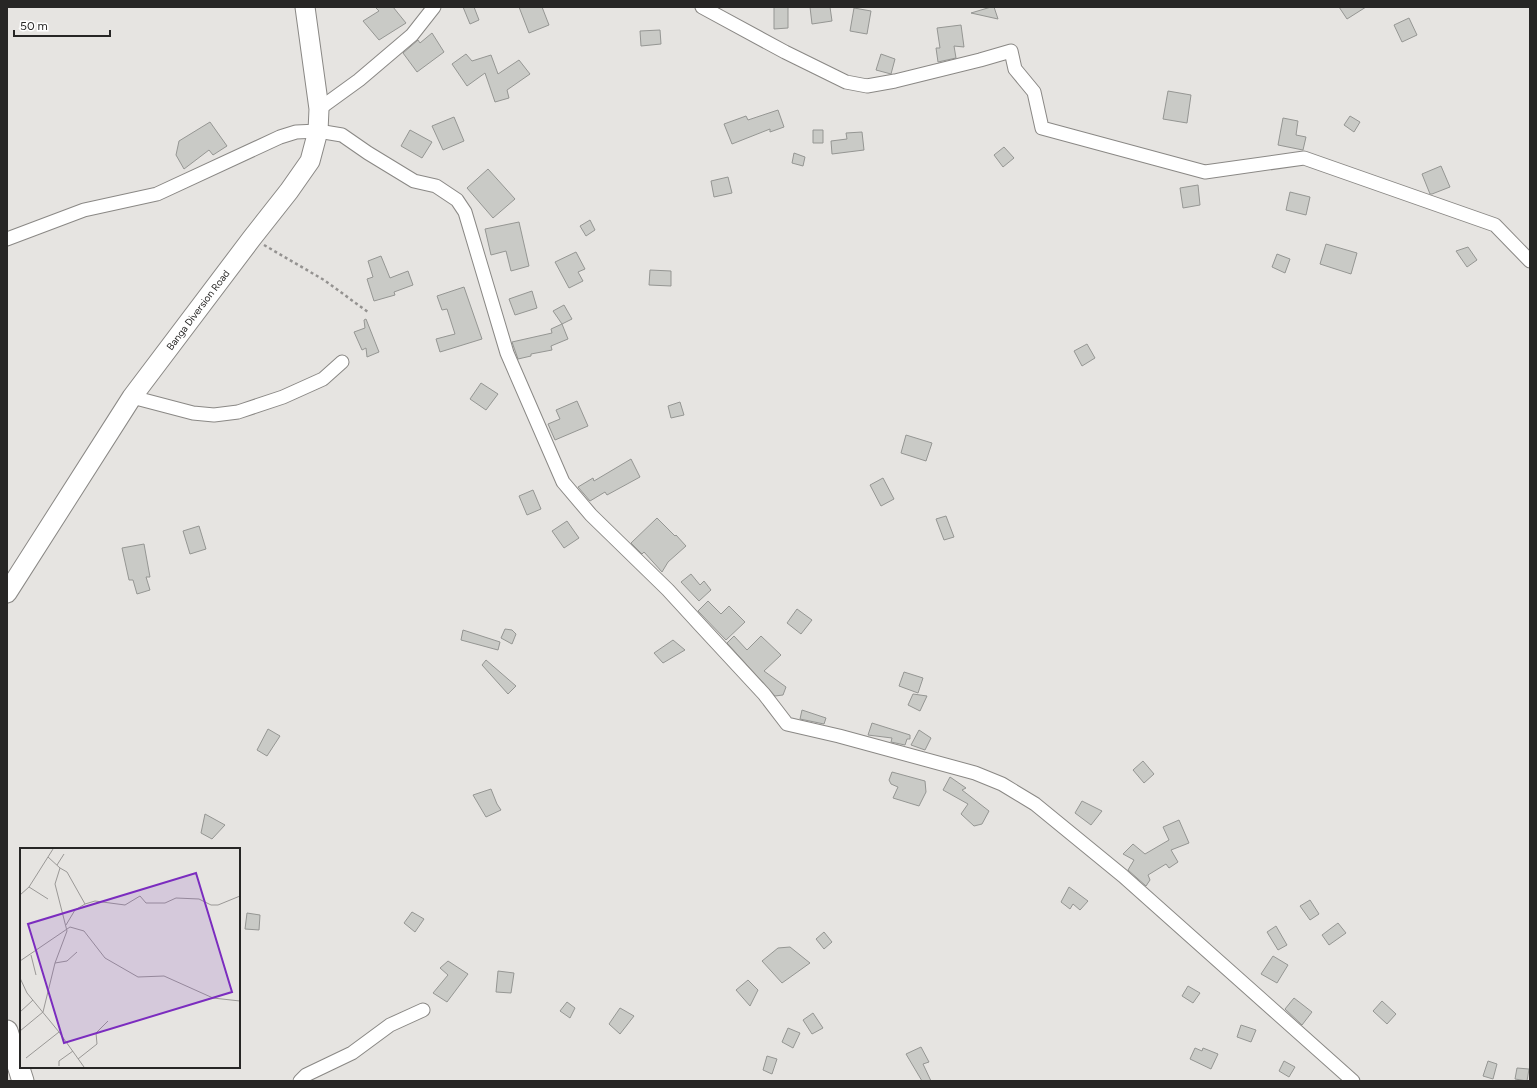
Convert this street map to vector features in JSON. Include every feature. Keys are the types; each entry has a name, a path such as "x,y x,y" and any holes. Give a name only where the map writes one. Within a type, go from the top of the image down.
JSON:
{"main road":[{"name":"Banga Diversion Road","path":"7,593 132,397 252,238 289,192 310,161 318,131 319,109 305,7"},
{"path":"7,1031 23,1081"}],"street":[{"path":"319,109 359,80 412,36 434,7"},
{"path":"702,7 785,52 846,82 867,86 895,81 1011,51 1015,69 1034,92 1042,128 1206,172 1304,158 1495,225 1530,261"},
{"path":"7,239 84,210 157,194 280,137 296,132 318,131 342,135 414,181 436,186 457,200 465,212 507,353 563,482 591,515 668,590 764,694 787,724 839,736 975,773 1002,784 1035,804 1123,876 1353,1081"},
{"path":"132,397 193,414 214,415 238,412 283,396 323,379 342,362"},
{"path":"300,1081 306,1075 352,1053 390,1025 423,1010"}],"path":[{"path":"252,238 324,280 368,312"}],"building":[{"path":"375,7 393,7 406,23 379,40 363,21 379,11"},
{"path":"463,7 474,7 479,20 470,24"},
{"path":"519,7 542,7 549,25 529,33"},
{"path":"774,7 788,7 788,28 774,29"},
{"path":"810,7 830,7 832,21 812,24"},
{"path":"994,7 998,19 971,13"},
{"path":"1339,7 1366,7 1347,19"},
{"path":"854,8 871,11 867,34 850,31"},
{"path":"1409,18 1417,35 1402,42 1394,25"},
{"path":"961,25 964,47 954,46 956,58 938,62 936,48 940,48 937,28"},
{"path":"660,30 661,44 641,46 640,31"},
{"path":"432,33 444,52 417,72 403,53 418,40 420,43"},
{"path":"466,54 472,61 491,55 498,74 519,60 530,74 507,90 509,98 495,102 485,73 467,86 452,64"},
{"path":"881,54 895,59 891,74 876,70"},
{"path":"1168,91 1191,95 1187,123 1163,119"},
{"path":"778,110 784,127 770,132 770,129 732,144 724,124 746,116 748,120"},
{"path":"1350,116 1360,122 1354,132 1344,125"},
{"path":"454,117 464,141 443,150 432,126"},
{"path":"1283,118 1298,121 1296,135 1306,137 1303,150 1278,145"},
{"path":"210,122 227,146 213,155 209,150 184,169 176,155 179,141"},
{"path":"410,130 432,142 422,158 401,146"},
{"path":"813,130 823,130 823,143 813,143"},
{"path":"862,132 864,150 832,154 831,141 847,139 846,133"},
{"path":"1004,147 1014,158 1003,167 994,155"},
{"path":"794,153 805,157 803,166 792,163"},
{"path":"1441,166 1450,187 1430,194 1422,174"},
{"path":"488,169 515,199 493,218 467,188"},
{"path":"728,177 732,193 714,197 711,181"},
{"path":"1198,185 1200,205 1183,208 1180,188"},
{"path":"1290,192 1310,197 1306,215 1286,210"},
{"path":"590,220 595,230 586,236 580,226"},
{"path":"519,222 529,266 511,271 506,251 491,255 485,229"},
{"path":"1326,244 1357,253 1351,274 1320,264"},
{"path":"1468,247 1477,260 1467,267 1456,251"},
{"path":"576,252 585,269 578,272 583,281 569,288 555,262"},
{"path":"1277,254 1290,259 1285,273 1272,267"},
{"path":"381,256 390,278 408,271 413,285 394,292 395,295 374,301 367,279 373,277 368,261"},
{"path":"650,270 671,271 671,286 649,285"},
{"path":"464,287 482,339 440,352 436,339 455,334 447,309 442,310 437,296"},
{"path":"532,291 537,308 515,315 509,299"},
{"path":"564,305 572,319 562,324 553,311"},
{"path":"366,319 379,352 367,357 366,348 362,350 354,332 365,328 364,320"},
{"path":"562,324 568,339 551,346 552,350 531,354 531,356 518,359 512,342 552,333 551,329"},
{"path":"1087,344 1095,358 1082,366 1074,351"},
{"path":"481,383 498,394 486,410 470,399"},
{"path":"577,401 588,426 555,440 548,424 560,419 556,410"},
{"path":"680,402 684,415 671,418 668,406"},
{"path":"906,435 932,443 926,461 901,453"},
{"path":"631,459 640,477 607,495 605,492 590,501 578,487 593,478 594,481"},
{"path":"883,478 894,499 881,506 870,485"},
{"path":"533,490 541,509 527,515 519,496"},
{"path":"946,516 954,537 944,540 936,519"},
{"path":"657,518 686,546 668,562 662,572 644,552 642,554 631,543"},
{"path":"567,521 579,538 564,548 552,531"},
{"path":"199,526 206,549 190,554 183,531"},
{"path":"144,544 150,577 146,577 150,590 137,594 133,580 129,580 122,548"},
{"path":"691,574 700,585 704,581 711,590 699,601 681,582"},
{"path":"708,601 721,614 729,606 745,622 726,640 698,611"},
{"path":"797,609 812,620 801,634 787,623"},
{"path":"505,629 512,630 516,634 512,644 501,638"},
{"path":"463,630 500,642 498,650 461,640"},
{"path":"734,636 747,650 761,636 781,655 764,671 786,687 783,695 775,696 727,643"},
{"path":"673,640 685,650 663,663 654,653"},
{"path":"486,660 516,686 508,694 482,665"},
{"path":"904,672 923,678 918,693 899,686"},
{"path":"913,694 927,696 920,711 908,705"},
{"path":"802,710 826,718 824,724 800,719"},
{"path":"872,723 910,735 910,739 907,739 905,745 891,742 892,738 868,735"},
{"path":"268,729 280,736 267,756 257,750"},
{"path":"919,730 931,738 925,750 911,745"},
{"path":"1143,761 1154,774 1144,783 1133,770"},
{"path":"892,772 925,781 926,792 919,806 893,798 898,787 891,784 889,780"},
{"path":"950,777 966,788 962,790 989,811 982,824 974,826 961,814 968,804 943,790"},
{"path":"491,789 501,810 486,817 473,795"},
{"path":"1082,801 1102,811 1091,825 1075,813"},
{"path":"205,814 225,825 212,839 201,833"},
{"path":"1179,820 1189,843 1171,850 1178,862 1169,868 1166,864 1148,875 1150,880 1146,886 1128,870 1134,860 1123,854 1133,844 1145,854 1169,840 1163,827"},
{"path":"1069,887 1088,901 1080,910 1073,904 1070,909 1061,902"},
{"path":"1310,900 1319,914 1310,920 1300,906"},
{"path":"412,912 424,919 415,932 404,923"},
{"path":"247,913 260,915 259,930 245,929"},
{"path":"1338,923 1346,933 1329,945 1322,935"},
{"path":"1276,926 1287,945 1278,950 1267,932"},
{"path":"824,932 832,942 824,949 816,939"},
{"path":"790,947 810,963 782,983 762,961 778,948"},
{"path":"1273,956 1288,965 1277,983 1261,974"},
{"path":"448,961 468,974 447,1002 433,993 448,975 440,968"},
{"path":"498,971 514,973 511,993 496,992"},
{"path":"748,980 758,990 750,1006 736,990"},
{"path":"1188,986 1200,993 1193,1003 1182,996"},
{"path":"1294,998 1312,1012 1302,1025 1285,1009"},
{"path":"1382,1001 1396,1014 1387,1024 1373,1011"},
{"path":"567,1002 575,1008 570,1018 560,1011"},
{"path":"620,1008 634,1016 620,1034 609,1024"},
{"path":"813,1013 823,1028 812,1034 803,1020"},
{"path":"1241,1025 1256,1030 1251,1042 1237,1037"},
{"path":"788,1028 800,1033 793,1048 782,1042"},
{"path":"921,1047 929,1062 923,1064 931,1081 922,1081 906,1054"},
{"path":"1195,1048 1202,1051 1203,1048 1218,1054 1211,1069 1190,1059"},
{"path":"767,1056 777,1059 772,1074 763,1070"},
{"path":"1284,1061 1295,1067 1289,1077 1279,1071"},
{"path":"1488,1061 1497,1064 1493,1079 1483,1076"},
{"path":"1517,1068 1529,1069 1527,1081 1515,1079"}]}
